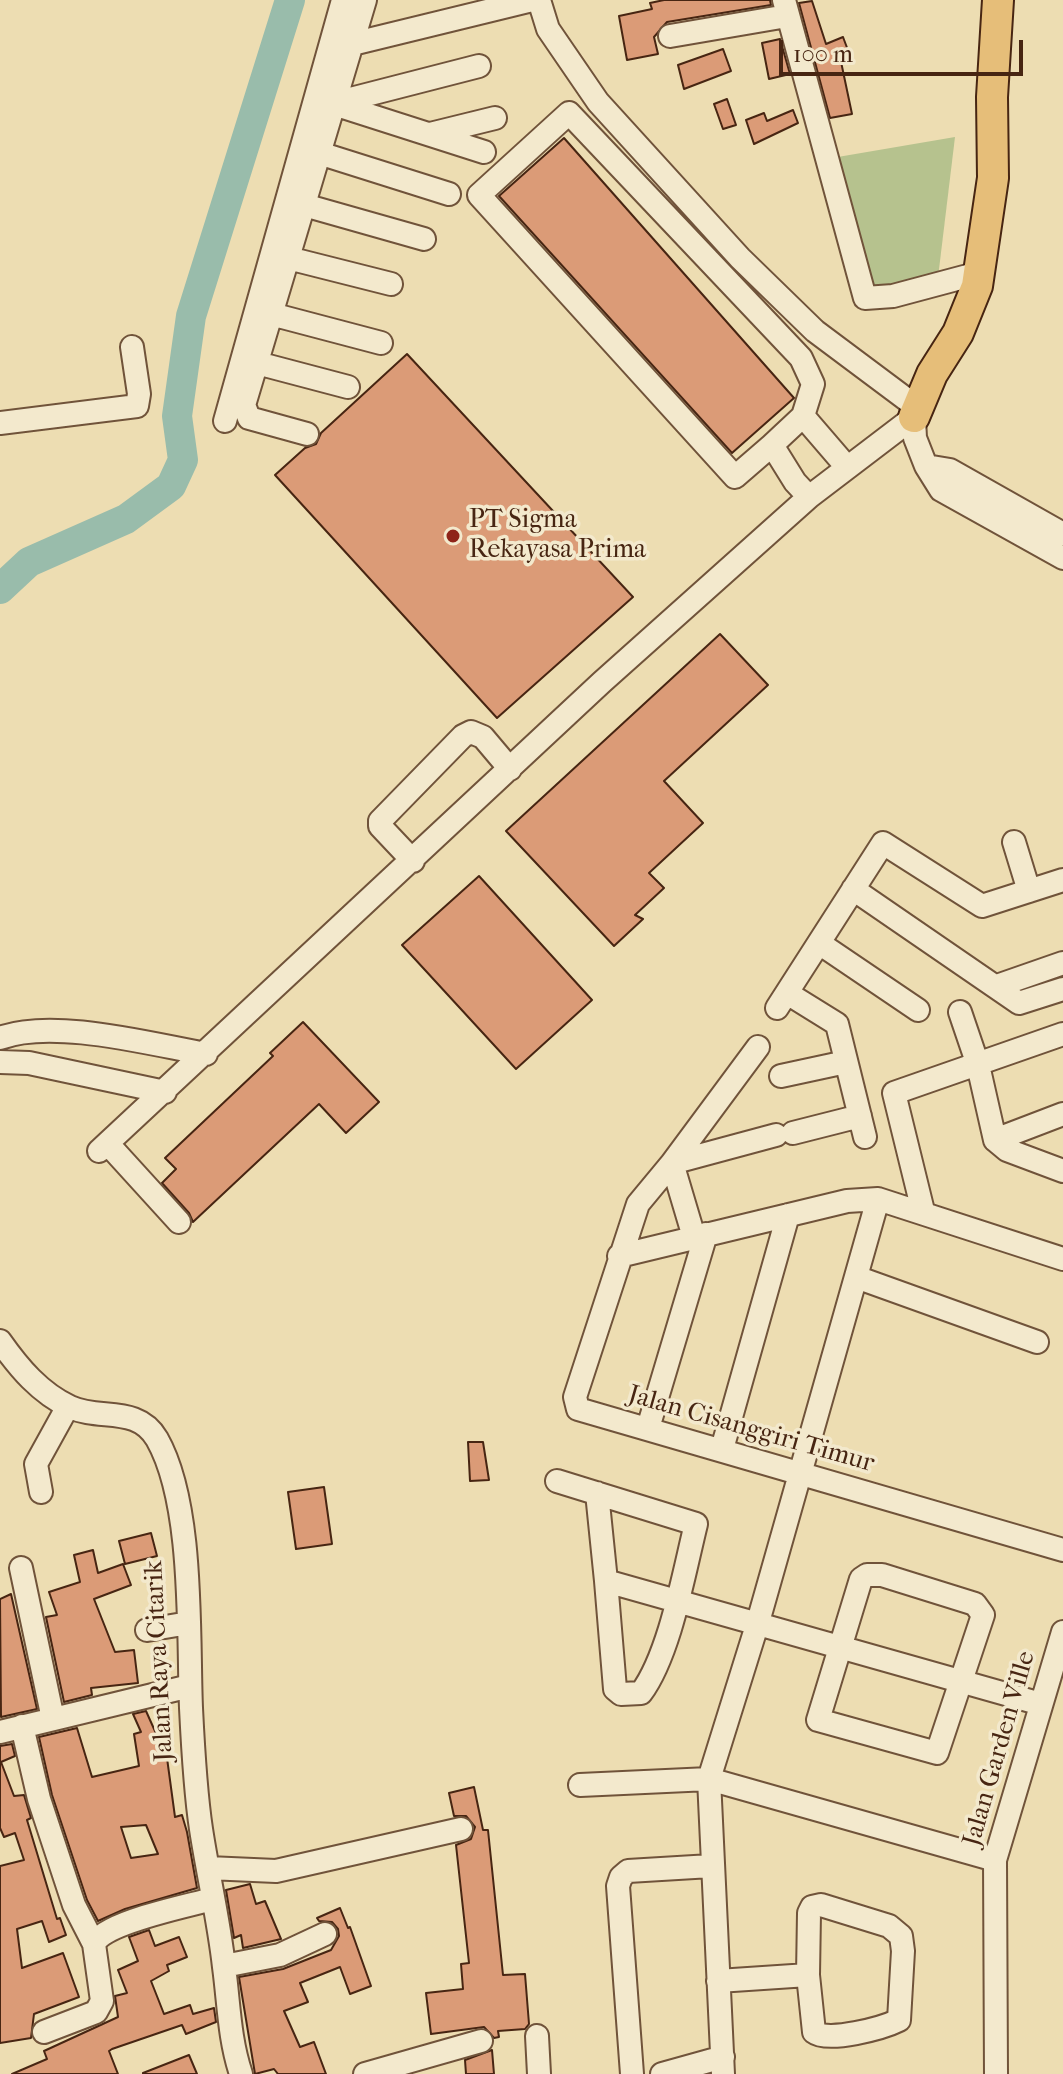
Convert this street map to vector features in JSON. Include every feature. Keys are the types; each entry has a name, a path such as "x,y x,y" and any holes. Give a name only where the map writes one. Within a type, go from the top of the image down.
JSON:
{"main road":[{"path":"916,413 932,374 958,333 979,273 993,178 992,97 998,0"}],"street":[{"path":"225,421 343,0"},
{"path":"307,434 249,418 245,413 271,314 365,0"},
{"path":"352,44 532,0"},
{"path":"539,0 548,29 598,102 740,258 815,331 916,413"},
{"path":"670,36 785,8 865,298 893,296 979,273"},
{"path":"334,104 479,66"},
{"path":"334,104 484,152"},
{"path":"569,113 801,358 813,384 803,416 735,477 479,195 569,113"},
{"path":"429,134 495,118"},
{"path":"319,153 449,194"},
{"path":"304,205 424,239"},
{"path":"288,258 391,284"},
{"path":"271,314 381,343"},
{"path":"0,423 137,406 139,394 132,347"},
{"path":"257,363 348,387"},
{"path":"179,1222 104,1148 510,769 809,497 916,413"},
{"path":"916,413 915,438 926,466 941,490 1063,558"},
{"path":"803,416 846,466"},
{"path":"772,445 795,482 809,497"},
{"path":"926,466 950,470 1063,534"},
{"path":"413,861 380,826 380,821 463,736 471,732 483,737 510,769"},
{"path":"1014,842 1029,891"},
{"path":"672,1163 784,1134 863,1127 837,1024 782,1000 883,843 982,906 1063,880"},
{"path":"853,889 1019,1003 1063,989"},
{"path":"819,943 918,1010"},
{"path":"997,986 1063,963"},
{"path":"960,1012 978,1065 995,1140 1007,1150 1063,1171"},
{"path":"0,1038 20,1030 97,1035 206,1054"},
{"path":"923,1211 894,1093 1063,1034"},
{"path":"619,1256 638,1204 758,1047"},
{"path":"0,1062 29,1063 165,1092"},
{"path":"781,1076 846,1062"},
{"path":"995,1140 1063,1114"},
{"path":"648,1428 700,1235 672,1163"},
{"path":"619,1256 847,1201 878,1199 923,1211 1063,1259"},
{"path":"662,2074 723,2066 709,1779 758,1622 878,1199"},
{"path":"722,1449 788,1215"},
{"name":"Jalan Cisanggiri Timur","path":"619,1256 575,1405 584,1412 722,1449 1063,1550"},
{"path":"856,1277 1037,1342"},
{"name":"Jalan Raya Citarik","path":"0,1341 34,1383 68,1406 136,1420 145,1425 158,1442 176,1496 189,1623 194,1775 224,1966 228,2024 241,2074"},
{"path":"41,1492 36,1464 68,1406"},
{"path":"557,1481 597,1493 696,1524 653,1674 641,1693 629,1697 615,1689 597,1493"},
{"path":"21,1568 53,1719"},
{"path":"882,1575 975,1604 983,1615 940,1749 932,1754 818,1720 838,1645 861,1579 882,1575"},
{"path":"606,1581 677,1598 1041,1704"},
{"path":"147,1630 189,1623"},
{"name":"Jalan Garden Ville","path":"996,2074 995,1860 1063,1632"},
{"path":"0,1732 190,1686"},
{"path":"22,1726 39,1799 74,1905 94,1944 102,2001 96,2012 44,2032"},
{"path":"580,1785 709,1779 995,1860"},
{"path":"208,1868 276,1871 461,1829"},
{"path":"632,2074 618,1886 621,1877 628,1871 711,1866"},
{"path":"94,1944 97,1937 118,1926 212,1899"},
{"path":"821,1905 889,1926 901,1936 903,1943 899,2020 880,2027 817,2036 812,2023 808,1975 812,1907 821,1905"},
{"path":"224,1966 280,1955 325,1934"},
{"path":"718,1981 808,1975"},
{"path":"537,2036 539,2074"},
{"path":"365,2074 481,2041"}],"green space":[{"path":"955,137 936,294 855,304 826,159"}],"building":[{"path":"664,0 770,0 771,5 667,22 654,37 658,54 627,60 619,16 652,9 650,3"},
{"path":"812,1 826,44 843,37 849,53 840,57 852,114 830,118 799,3"},
{"path":"780,39 790,74 769,79 762,43"},
{"path":"723,49 731,71 684,89 678,65"},
{"path":"727,99 736,125 723,129 714,104"},
{"path":"793,110 798,123 754,144 746,120 764,113 767,121"},
{"path":"564,138 794,398 732,453 499,196"},
{"name":"PT Sigma Rekayasa Prima","path":"407,354 633,597 497,718 275,475 305,448 316,444 321,433"},
{"path":"720,634 768,685 664,781 703,823 649,873 664,888 635,915 643,919 614,946 506,831"},
{"path":"479,876 592,1000 516,1069 402,945"},
{"path":"303,1022 379,1102 346,1133 319,1104 193,1222 189,1213 162,1183 176,1169 165,1158 273,1056 270,1053"},
{"path":"468,1442 483,1442 489,1480 470,1481"},
{"path":"324,1487 332,1544 296,1549 288,1492"},
{"path":"151,1533 157,1556 125,1564 119,1541"},
{"path":"93,1550 98,1573 123,1564 131,1585 94,1599 115,1652 134,1650 138,1683 91,1688 92,1695 64,1702 46,1617 57,1615 49,1592 80,1582 74,1555"},
{"path":"11,1594 37,1709 1,1717 0,1599"},
{"path":"146,1711 167,1758 175,1817 182,1815 197,1888 125,1909 98,1921 87,1900 52,1795 39,1737 77,1728 92,1777 139,1766 134,1734 141,1732 133,1714","holes":["146,1825 158,1854 131,1858 121,1827"]},
{"path":"12,1744 15,1756 1,1762 14,1796 24,1795 31,1818 27,1820 57,1919 60,1918 66,1935 49,1942 42,1921 17,1929 22,1968 63,1953 79,1997 34,2014 31,2038 0,2043 0,1866 24,1860 15,1833 4,1837 0,1828 0,1746"},
{"path":"474,1787 483,1830 488,1830 503,1975 525,1974 529,2024 525,2029 498,2031 499,2037 494,2038 484,2027 431,2034 426,1993 463,1989 461,1964 469,1963 456,1845 471,1839 475,1827 466,1816 454,1816 449,1793"},
{"path":"250,1884 256,1904 265,1901 281,1939 243,1948 241,1935 234,1938 226,1890"},
{"path":"340,1908 371,1986 350,1994 340,1967 300,1983 308,2002 284,2011 300,2047 314,2042 326,2074 278,2074 274,2069 255,2074 239,1977 283,1969 331,1950 339,1936 338,1929 332,1922 317,1918"},
{"path":"149,1930 155,1946 179,1937 187,1957 167,1965 169,1971 151,1981 164,2014 190,2005 193,2014 214,2008 216,2022 186,2034 182,2025 112,2049 109,2051 118,2074 12,2074 47,2059 44,2051 118,2017 115,1996 127,1993 118,1970 138,1961 129,1937"},
{"path":"492,2050 494,2074 466,2074 465,2060"},
{"path":"189,2055 197,2074 143,2074 143,2073"}],"waterway":[{"path":"0,589 29,562 126,519 171,486 183,460 177,416 191,316 290,0"}],"place":[{"name":"PT Sigma Rekayasa Prima","path":"453,536"}]}
